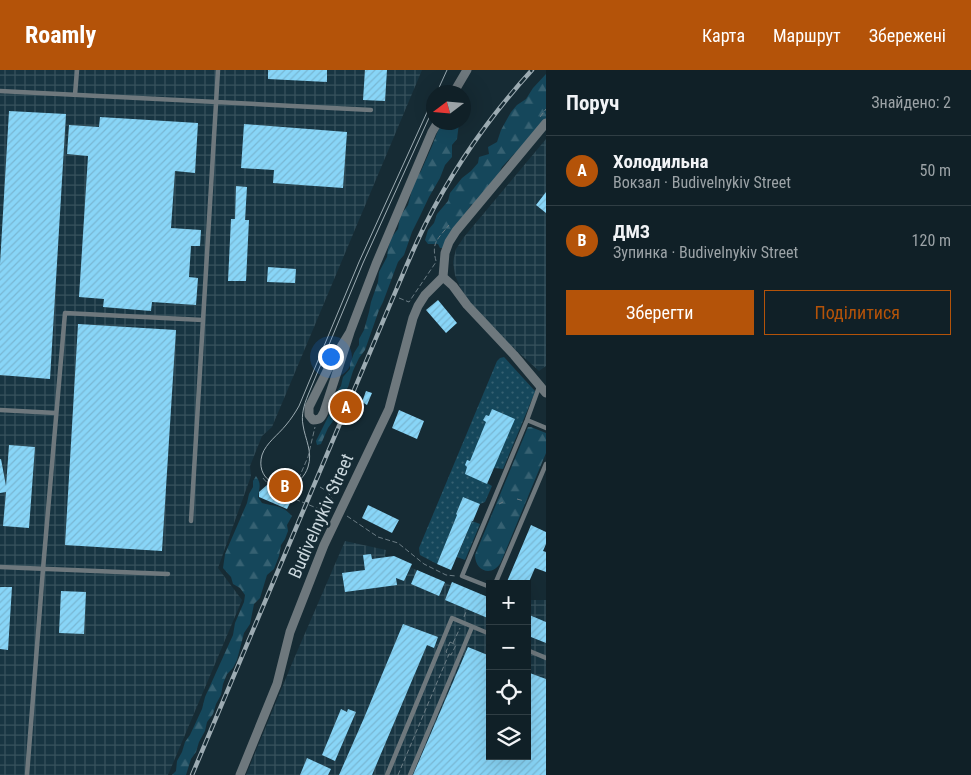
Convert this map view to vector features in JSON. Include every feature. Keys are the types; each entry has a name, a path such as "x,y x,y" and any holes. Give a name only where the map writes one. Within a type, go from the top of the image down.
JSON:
{"street":[{"path":"458,85 467,70"},
{"path":"543,389 443,277 445,253 456,231 546,123"},
{"path":"350,332 309,407 309,415 313,420 321,418 324,412 350,332 376,264 433,130"},
{"name":"Budivelnykiv Street","path":"240,775 277,684 294,619 324,545 389,409 413,318 425,295 443,277"}],"lane":[{"path":"75,95 77,70"},
{"path":"191,521 218,70"},
{"path":"0,91 371,110"},
{"path":"26,775 65,313 203,320"},
{"path":"486,585 462,576 527,420 543,389"},
{"path":"0,410 56,413"},
{"path":"527,420 546,428"},
{"path":"497,580 546,464"},
{"path":"0,566 168,574"},
{"path":"387,775 452,618 486,632"},
{"path":"410,775 472,627"},
{"path":"531,652 546,658"}],"path":[{"path":"399,298 409,302"},
{"path":"288,502 308,457 317,420"},
{"path":"263,478 274,488 285,489 295,486"},
{"path":"320,487 327,491 340,511 378,537 398,543 424,564 446,575 462,576"},
{"path":"285,489 285,495 320,509"},
{"path":"327,491 350,489"},
{"path":"327,491 313,525 332,529"},
{"path":"449,654 446,652 450,642 453,643 467,609"},
{"path":"398,775 449,654 452,655 456,644 453,643"},
{"path":"424,687 444,695"}],"shaded area":[{"path":"0,70 422,70 272,427 262,436 250,466 251,476 218,568 242,600 168,775 0,775"},
{"path":"546,139 546,366 539,371 489,326 468,301 455,275 453,262 456,249 464,237"},
{"path":"345,541 386,550 385,556 450,585 452,582 486,596 486,760 531,760 531,600 546,600 546,775 246,775"}],"green space":[{"path":"546,74 546,120 502,167 496,179 471,205 443,248 440,248 438,244 428,244 425,240 428,230 434,223 437,214 448,201 450,193 478,163 479,157 489,154 488,147 497,142 511,112 526,99"},
{"path":"438,130 458,130 457,139 452,145 452,157 445,165 412,232 404,255 398,262 365,350 353,371 333,421 321,444 317,445 316,441 333,407 335,394 341,386 343,377 350,369 354,353 359,345 359,339 364,330 378,282 379,272 387,257 391,238 398,229 400,216 408,205 414,182 421,171"},
{"path":"504,357 535,392 503,469 494,468 487,483 492,486 485,502 480,504 463,497 437,564 420,555 419,548 497,361"},
{"path":"528,427 546,433 546,453 501,562 494,570 485,571 478,565 475,555"},
{"path":"256,476 260,484 258,497 262,503 281,508 292,516 287,525 288,531 281,545 274,569 267,575 260,598 254,604 250,624 244,633 237,660 227,674 221,695 213,714 207,722 186,775 172,775 176,771 177,761 202,709 205,697 233,635 235,623 244,602 245,595 240,588 233,584 231,577 223,568 225,554 247,503"},
{"path":"472,521 480,524 465,560 457,557"}],"building":[{"path":"268,70 327,70 327,82 268,79"},
{"path":"365,70 387,70 385,101 363,100"},
{"path":"9,111 66,114 50,379 0,375 0,264"},
{"path":"100,117 198,123 195,173 175,171 171,228 201,230 200,246 191,246 189,277 198,278 196,305 152,302 151,311 103,307 104,299 79,297 88,156 67,154 69,125 99,127"},
{"path":"244,124 347,132 343,188 273,183 274,170 241,168"},
{"path":"236,186 247,187 245,220 249,220 246,281 228,281 231,219 235,219"},
{"path":"546,192 546,213 536,205"},
{"path":"268,267 296,269 295,283 267,282"},
{"path":"438,300 457,323 446,333 426,310"},
{"path":"78,324 176,330 162,551 65,545"},
{"path":"366,391 372,393 367,405 362,402"},
{"path":"492,409 515,419 487,484 465,474 467,467 465,465 467,460 470,461 486,422 483,420 486,415 489,416"},
{"path":"399,410 424,421 417,439 392,428"},
{"path":"9,445 35,447 29,528 3,526 6,492 0,493 0,459 6,486"},
{"path":"267,485 280,491 281,497 291,501 287,509 259,497 259,492"},
{"path":"463,497 480,504 451,570 437,564"},
{"path":"368,505 399,520 392,533 362,518"},
{"path":"531,525 546,532 546,544 543,551 546,552 546,572 535,568 530,580 508,580"},
{"path":"371,554 372,559 394,556 412,564 404,581 396,578 397,585 345,592 342,573 365,570 363,555"},
{"path":"417,570 445,582 439,596 411,584"},
{"path":"452,582 486,596 486,617 445,600"},
{"path":"0,587 12,587 8,650 0,649"},
{"path":"61,591 86,592 84,634 59,633"},
{"path":"531,616 546,622 546,643 531,637"},
{"path":"403,624 438,637 434,648 427,645 372,775 339,775 364,718"},
{"path":"468,647 486,654 486,760 531,760 531,673 546,679 546,775 413,775"},
{"path":"341,709 347,712 348,709 356,712 335,761 322,755"},
{"path":"307,758 331,769 328,775 300,775"}],"tram line":[{"path":"440,85 447,70"},
{"path":"426,114 359,262 299,406 288,423 266,447 262,455 261,466 264,475 278,485 295,483 303,477 308,467 310,456 302,418 303,410 363,263 426,124"}],"railway":[{"path":"192,775 421,233 460,163 487,124 532,70"}],"place":[{"name":"Холодильна","path":"346,407"},
{"name":"ДМЗ","path":"285,486"}]}
